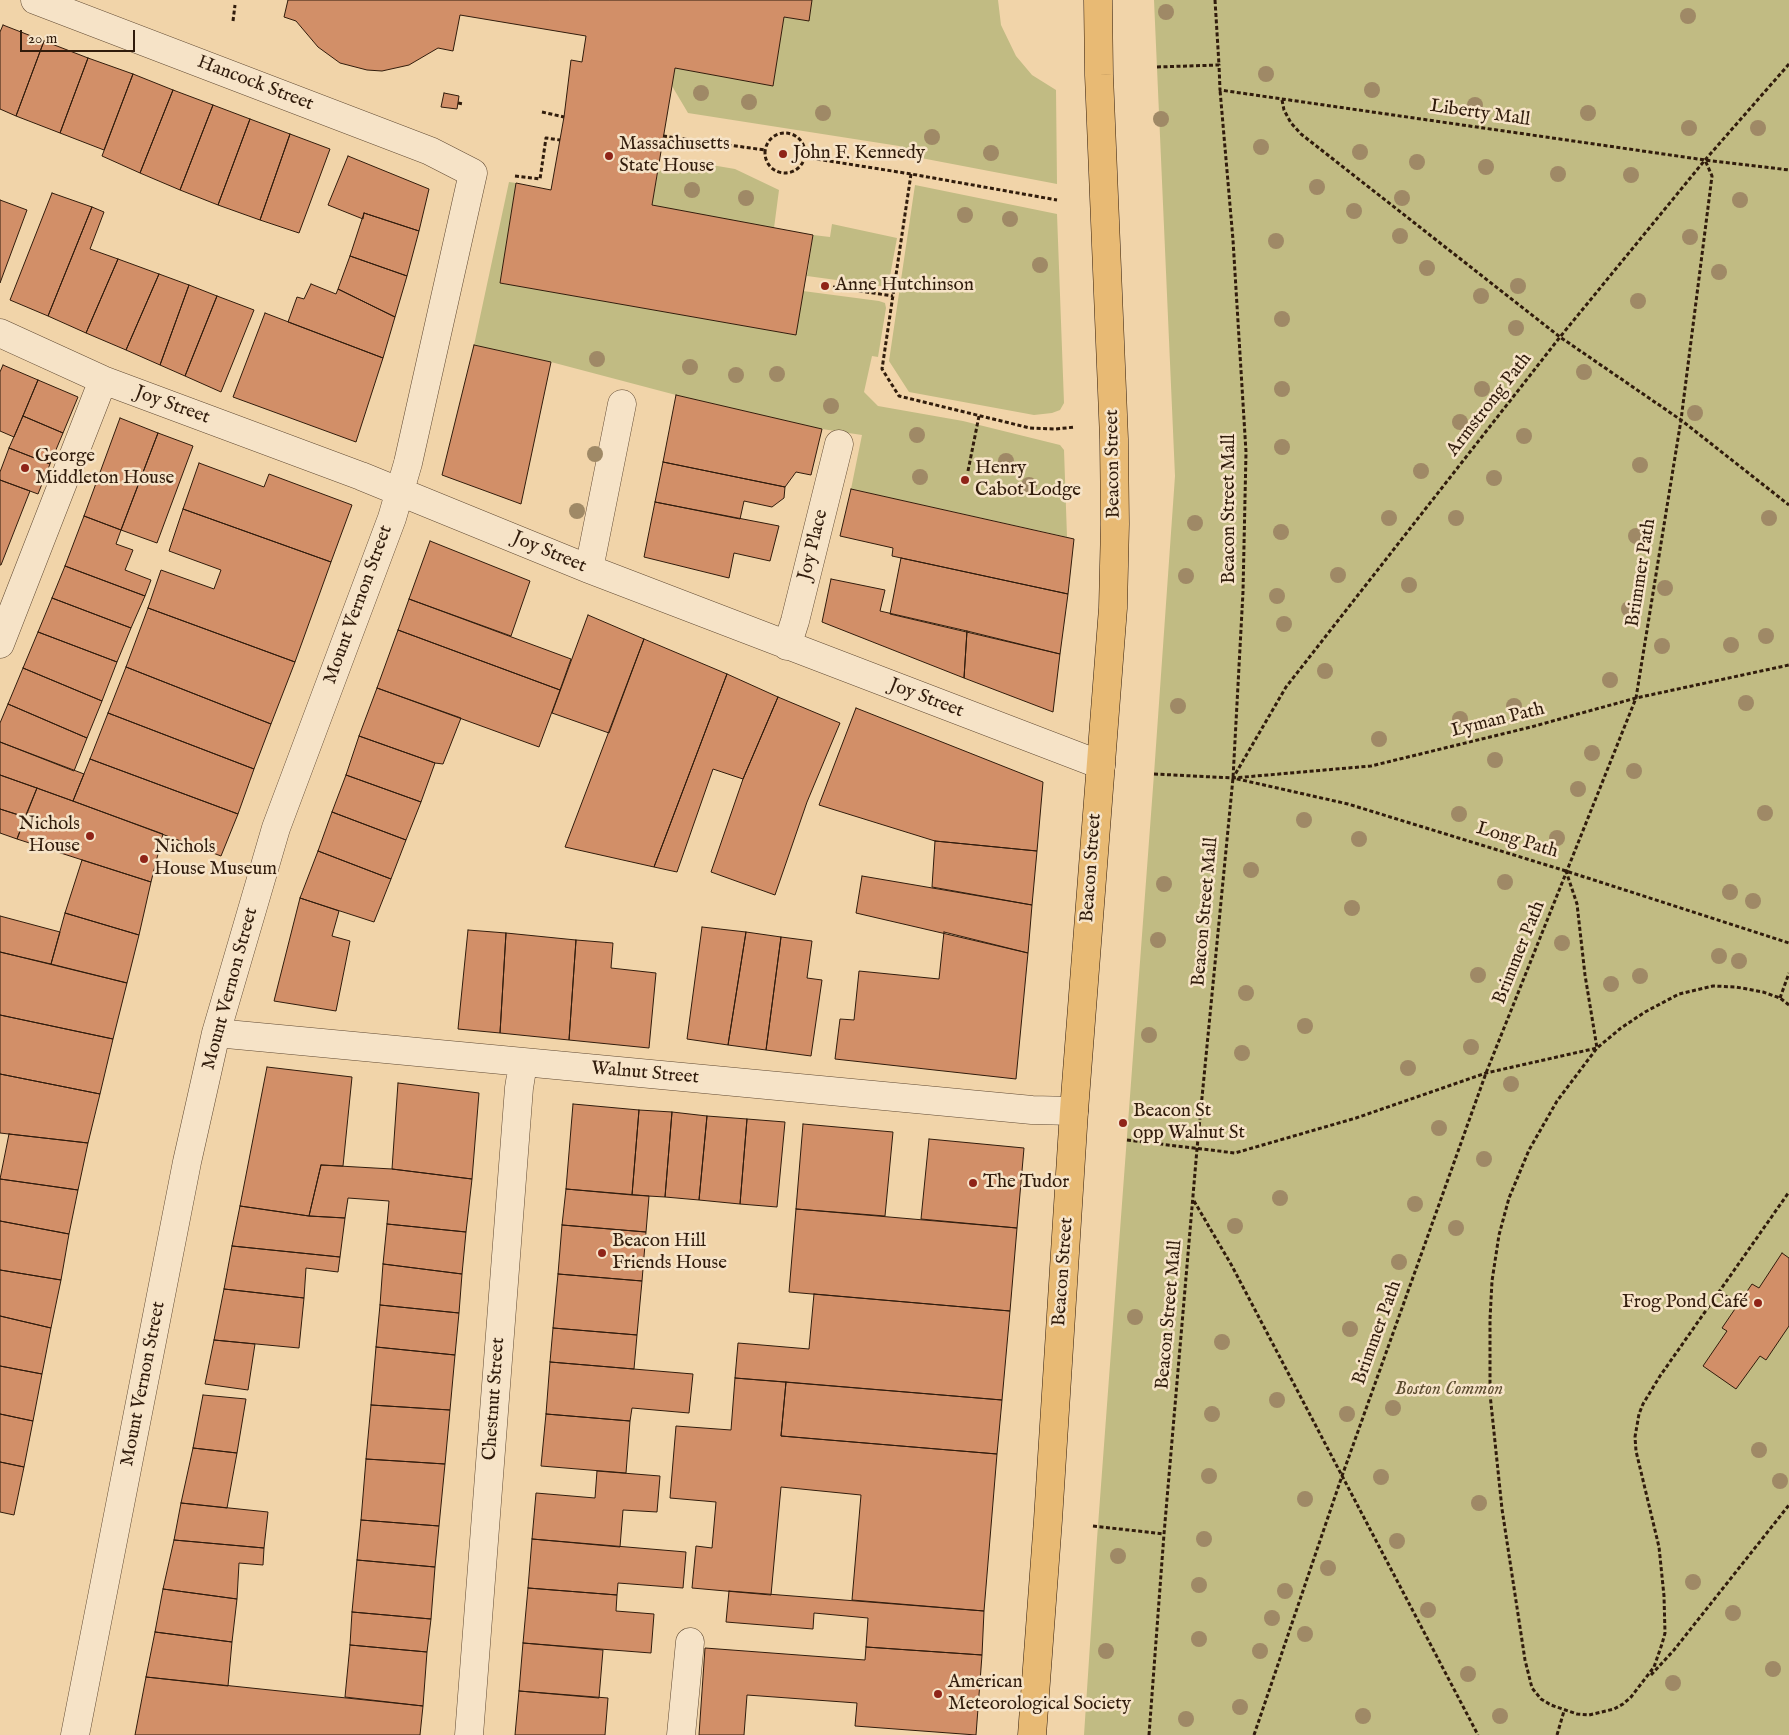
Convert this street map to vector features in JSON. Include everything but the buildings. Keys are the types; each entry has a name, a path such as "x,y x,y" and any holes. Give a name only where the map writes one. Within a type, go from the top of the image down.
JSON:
{"main road":[{"name":"Beacon Street","path":"1032,1735 1048,1520 1074,1111 1113,608 1115,524 1114,439 1099,74 1098,0"}],"street":[{"name":"Hancock Street","path":"35,0 430,151 473,173"},
{"name":"Mount Vernon Street","path":"75,1735 187,1162 216,1033 276,828 392,518 408,463 473,173"},
{"name":"Joy Street","path":"0,333 103,380 399,491 588,570 1101,765"},
{"path":"0,644 103,380"},
{"path":"588,570 622,404"},
{"name":"Joy Place","path":"787,646 795,621 839,444"},
{"name":"Walnut Street","path":"216,1033 1032,1110 1074,1111"},
{"name":"Chestnut Street","path":"469,1735 519,1088 523,1063"},
{"path":"681,1735 690,1642"}],"path":[{"path":"1216,0 1220,90"},
{"path":"232,21 235,5"},
{"name":"Armstrong Path","path":"1233,778 1286,687 1560,337 1705,160 1789,64"},
{"path":"1157,67 1219,65"},
{"name":"Liberty Mall","path":"1220,90 1705,160 1789,170"},
{"name":"Beacon Street Mall","path":"1149,1735 1197,1149 1233,778 1243,592 1246,452 1233,240 1220,90"},
{"path":"1282,100 1284,110 1291,123 1301,134 1560,337 1681,420 1789,505"},
{"path":"458,103 464,104"},
{"path":"542,112 564,117"},
{"path":"788,133 803,144 804,157 797,169 791,172 778,172 767,163 765,150 767,144 776,135 788,133"},
{"path":"663,136 765,150"},
{"path":"515,176 540,179 546,138 560,140"},
{"path":"804,157 1057,200"},
{"name":"Brimmer Path","path":"1254,1735 1342,1476 1486,1073 1636,698 1681,420 1712,176 1705,160"},
{"path":"911,174 882,369 899,396 1030,428 1056,429 1075,427"},
{"path":"833,287 893,296"},
{"path":"968,471 979,416"},
{"name":"Lyman Path","path":"1154,774 1233,778 1371,766 1531,728 1636,698 1789,665"},
{"name":"Long Path","path":"1233,778 1348,804 1566,871 1789,943"},
{"path":"1566,871 1577,904 1597,1048"},
{"path":"1780,998 1789,973"},
{"path":"1789,1005 1780,998 1763,992 1736,987 1713,986 1680,994 1644,1012 1620,1028 1597,1048 1557,1102 1522,1167 1509,1198 1499,1235 1490,1302 1489,1371 1492,1423 1502,1509 1522,1647 1532,1688 1541,1699 1551,1705 1577,1714 1589,1714 1614,1709 1623,1704 1674,1650 1789,1505"},
{"path":"1127,1140 1235,1153 1356,1118 1486,1073 1597,1048"},
{"path":"1645,1681 1659,1656 1665,1633 1665,1620 1660,1547 1636,1452 1637,1424 1643,1404 1656,1382 1789,1192"},
{"path":"1194,1200 1232,1266 1478,1735"},
{"path":"1720,1292 1738,1305"},
{"path":"1093,1526 1164,1534"},
{"path":"1557,1735 1564,1711"}],"green space":[{"path":"812,0 998,0 1001,25 1016,56 1032,75 1056,90 1057,184 921,158 899,146 688,113 672,86 675,68 773,86 784,17 809,21"},
{"name":"Boston Common","path":"1154,0 1789,0 1789,1735 1084,1735 1175,476"},
{"path":"682,160 735,169 779,190 774,228 652,205 658,172"},
{"path":"509,182 516,183 500,283 796,335 803,291 885,303 886,308 878,357 872,356 864,392 878,406 963,421 1060,445 1064,450 1067,537 851,489 862,435 822,429 676,395 551,362 474,345"},
{"path":"915,185 1057,214 1064,403 1060,410 1034,415 909,392 889,361"},
{"path":"832,224 897,238 888,287 807,276 813,235 830,237"}],"place":[{"name":"John F. Kennedy","path":"783,154"},
{"name":"Massachusetts State House","path":"609,156"},
{"name":"Anne Hutchinson","path":"825,286"},
{"name":"George Middleton House","path":"25,468"},
{"name":"Henry Cabot Lodge","path":"965,480"},
{"name":"Nichols House","path":"90,836"},
{"name":"Nichols House Museum","path":"144,859"},
{"name":"Beacon St opp Walnut St","path":"1123,1123"},
{"name":"The Tudor","path":"973,1183"},
{"name":"Beacon Hill Friends House","path":"602,1253"},
{"name":"Frog Pond Café","path":"1758,1303"},
{"name":"American Meteorological Society","path":"938,1694"}]}
